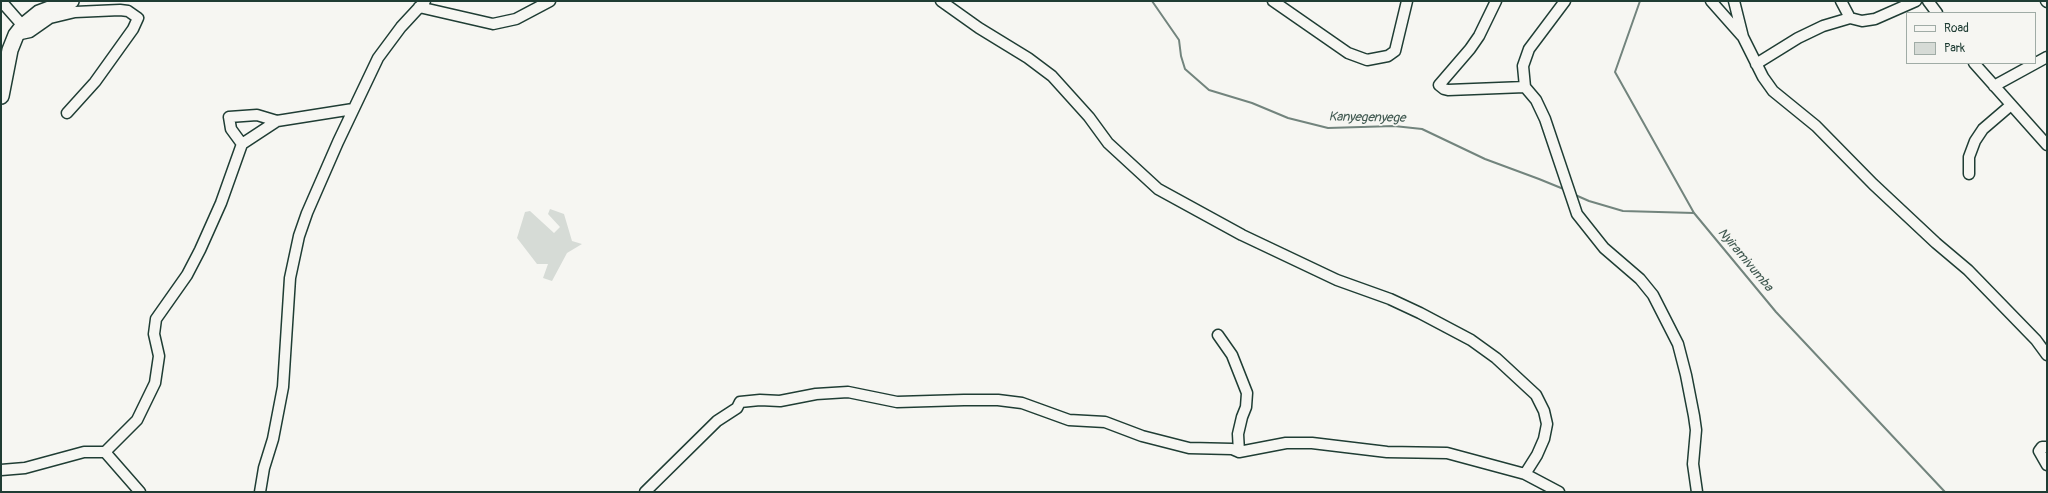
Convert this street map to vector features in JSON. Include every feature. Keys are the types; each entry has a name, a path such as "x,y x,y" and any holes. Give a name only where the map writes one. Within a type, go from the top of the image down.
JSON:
{"highway":[{"path":"1,96 6,65 20,31 39,14 71,1"}],"street":[{"path":"1,1 20,31 30,32 50,18 75,12 120,10 128,11 138,18 133,29 95,82 67,113"},
{"path":"260,492 264,468 273,439 282,387 290,278 299,236 307,213 378,58 401,27 422,4 493,24 516,19 534,11 550,1"},
{"path":"941,1 979,28 1028,58 1052,76 1089,117 1108,143 1158,189 1242,235 1336,280 1390,299 1420,313 1471,340 1496,358 1536,395 1544,411 1547,424 1544,439 1537,455 1525,474"},
{"path":"1274,1 1348,53 1367,60 1388,56 1395,51 1407,1"},
{"path":"1496,1 1475,42 1440,85 1448,90 1525,87"},
{"path":"1565,1 1529,49 1524,66 1525,87 1536,100 1545,120 1577,214 1604,248 1640,279 1653,295 1678,344 1686,375 1696,430 1693,464 1697,492"},
{"path":"1711,1 1743,37"},
{"path":"1734,1 1743,37 1756,64 1773,91 1816,126 1868,179 1936,243 1968,270 2036,340 2047,355"},
{"path":"1841,1 1850,18"},
{"path":"1756,64 1798,38 1835,21 1850,18 1862,21 1875,20 1916,1"},
{"path":"1928,1 1936,12"},
{"path":"2036,63 2047,57"},
{"path":"1975,64 2047,145"},
{"path":"1994,86 2034,64"},
{"path":"1969,174 1968,157 1975,141 1983,129 2011,105"},
{"path":"242,144 231,129 229,117 257,115 277,121 353,110"},
{"path":"1,470 25,468 84,452 105,452 137,420 155,383 158,356 154,334 156,319 186,275 200,250 228,186 242,144 277,121"},
{"path":"1218,335 1232,355 1247,392 1246,407 1238,434 1239,452"},
{"path":"645,492 717,421 737,408 740,402 760,400 780,401 826,392 848,392 897,402 998,400 1022,403 1069,420 1105,422 1142,436 1189,448 1232,449 1239,452 1286,444 1312,443 1387,452 1447,453 1525,474 1559,492"},
{"path":"2047,447 2042,447 2039,451 2047,466"},
{"path":"105,452 140,492"}],"green space":[{"path":"550,209 564,214 572,241 582,244 567,253 552,281 543,278 548,264 537,264 517,238 525,212 530,211 554,233 560,227 548,214"}],"waterway":[{"name":"Kanyegenyege","path":"1152,1 1179,40 1181,56 1185,69 1209,90 1252,103 1288,118 1328,128 1394,126 1422,129 1485,159 1566,190"},
{"name":"Nyiramivumba","path":"1640,1 1615,72 1694,213 1776,312 1945,492"},
{"name":"Kanyegenyege","path":"1573,194 1589,201 1623,211 1694,213"}]}
